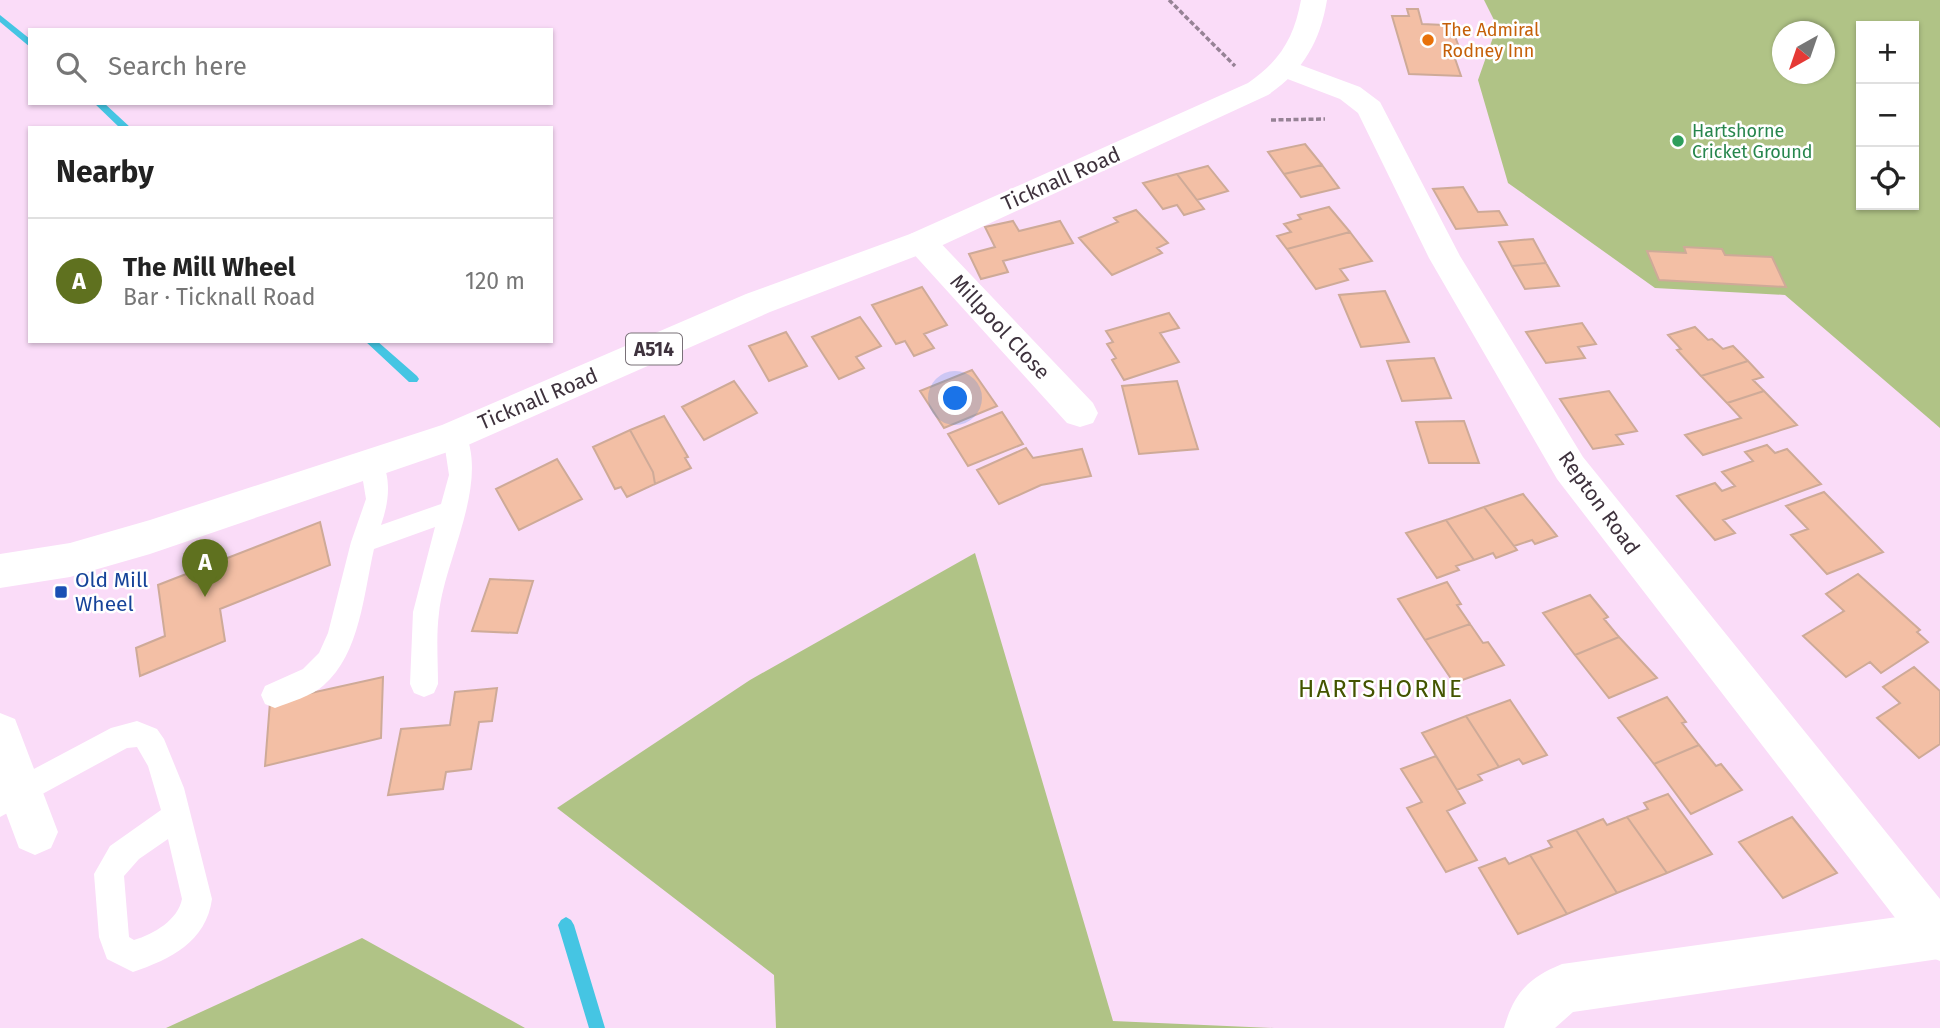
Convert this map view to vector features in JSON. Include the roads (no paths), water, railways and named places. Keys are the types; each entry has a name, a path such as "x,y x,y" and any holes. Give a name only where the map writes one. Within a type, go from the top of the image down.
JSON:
{"street":[{"path":"1271,92 1304,40 1314,0"},
{"name":"Repton Road","path":"1271,92 1350,93 1363,101 1375,118 1445,258 1570,468 1939,936"},
{"name":"Ticknall Road","path":"0,571 84,556 455,435 758,303 921,242 1271,92"},
{"name":"Millpool Close","path":"921,242 1080,413"},
{"path":"0,734 10,797 35,832"},
{"name":"Repton Road","path":"1529,1028 1532,1014 1562,989 1939,936"}],"lane":[{"path":"424,684 426,612 461,475 455,435"},
{"path":"275,695 313,678 330,660 341,633 363,542 378,499 372,463"},
{"path":"363,542 453,510"},
{"path":"10,797 121,737 135,733 145,737 158,753 176,817"}],"waterway":[{"path":"0,18 28,42"},
{"path":"100,105 124,126"},
{"path":"372,343 413,379"},
{"path":"566,925 597,1028"}],"place":[{"name":"The Admiral Rodney Inn","path":"1428,40"},
{"name":"Hartshorne Cricket Ground","path":"1678,141"},
{"name":"Old Mill Wheel","path":"61,592"},
{"name":"The Mill Wheel","path":"205,597"}],"district":[{"name":"HARTSHORNE","path":"1381,689"}]}
